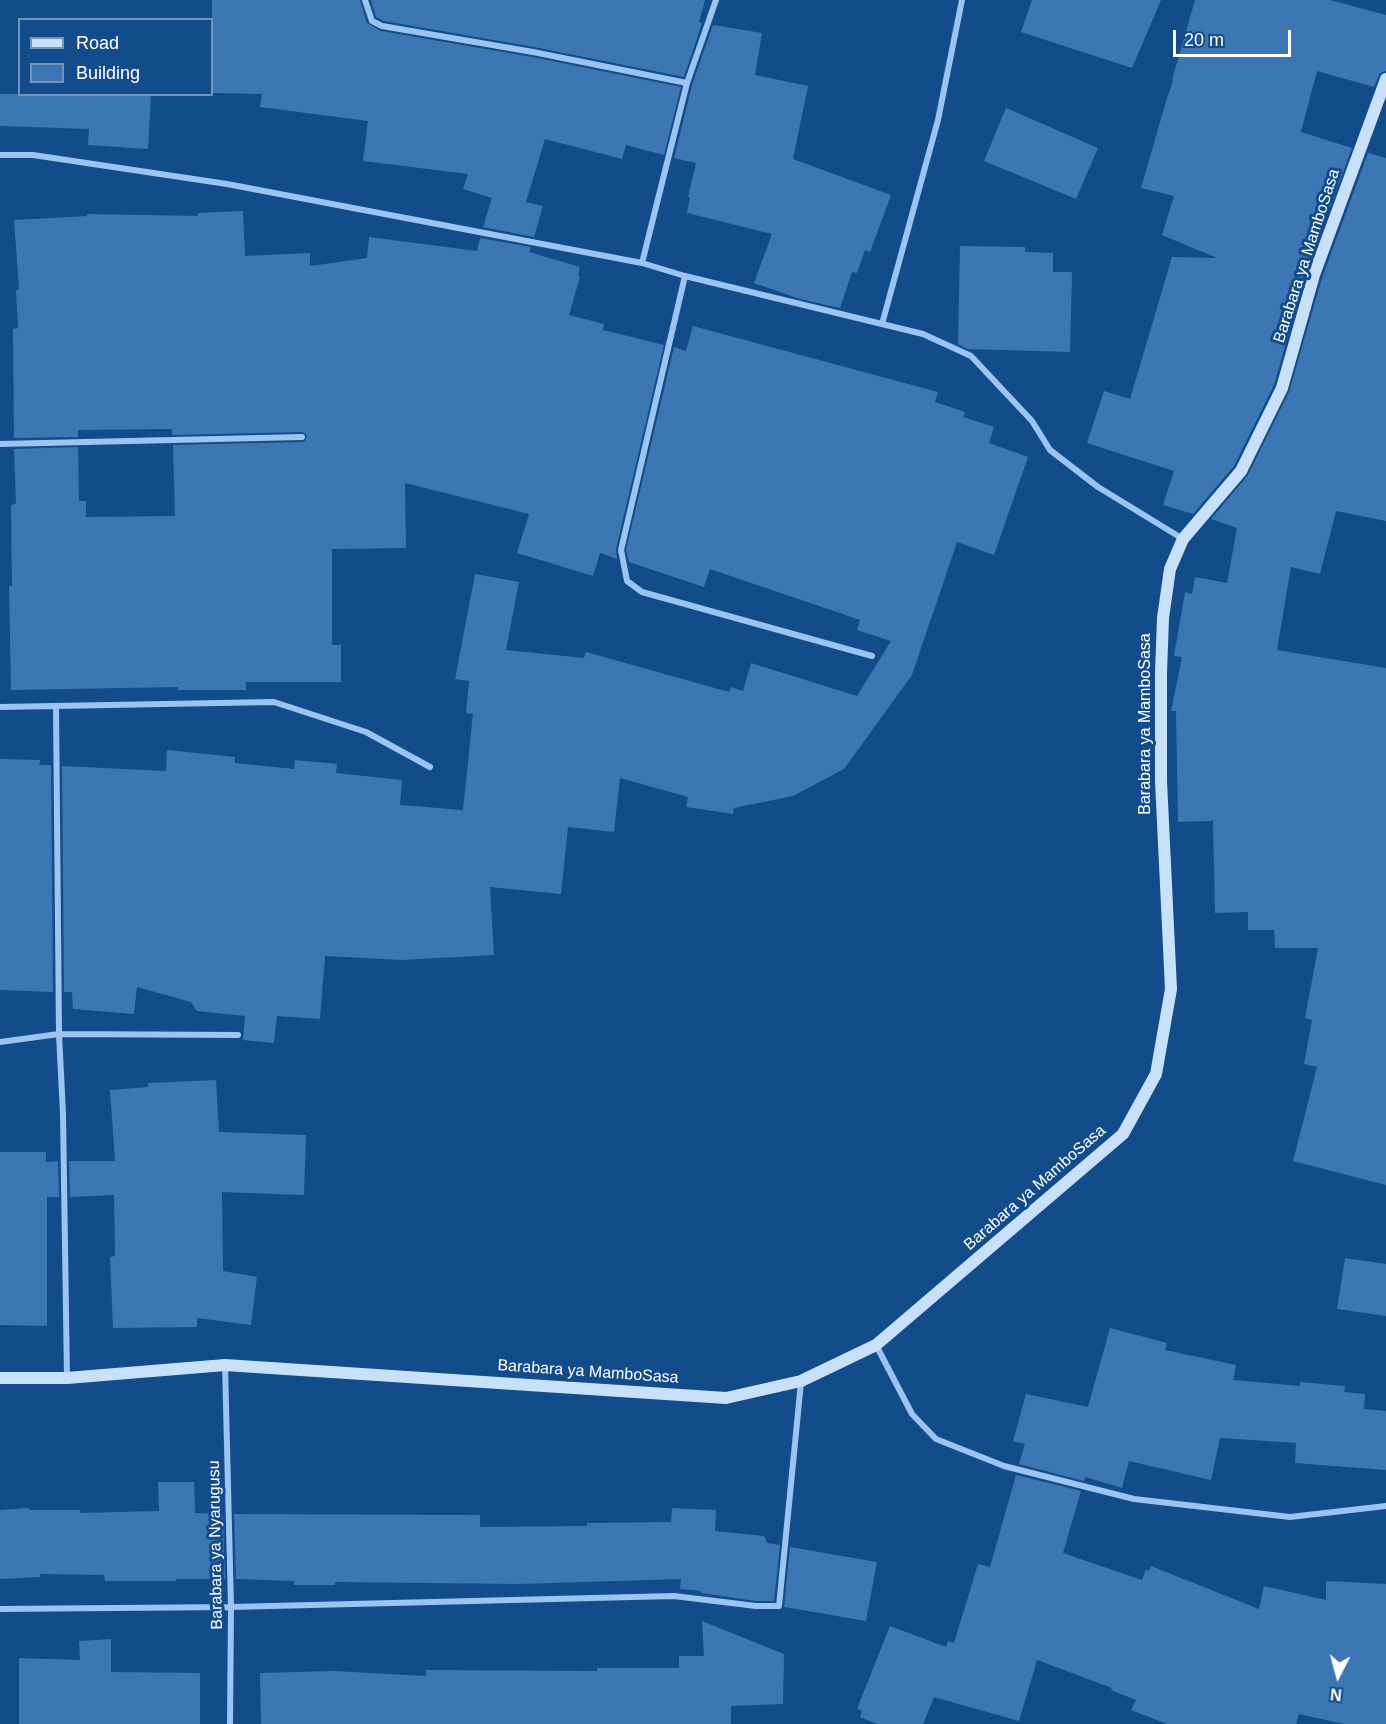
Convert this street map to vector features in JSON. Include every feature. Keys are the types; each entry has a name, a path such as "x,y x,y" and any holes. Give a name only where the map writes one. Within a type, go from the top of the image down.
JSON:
{"street":[{"path":"365,0 372,21 382,26 533,52 687,83"},
{"path":"642,263 687,83 716,0"},
{"path":"882,324 938,120 962,0"},
{"name":"Barabara ya MamboSasa","path":"0,1378 67,1378 225,1365 726,1398 801,1381 876,1345 1123,1134 1156,1074 1172,989 1161,781 1162,618 1170,569 1183,539 1241,471 1282,388 1314,275 1386,79"},
{"path":"0,155 33,155 227,184 642,263 686,276 923,334 971,356 1032,421 1050,450 1098,487 1183,539"},
{"path":"686,276 621,550 627,581 642,592 872,656"},
{"path":"0,444 302,437"},
{"path":"0,707 274,702 366,732 430,767"},
{"path":"56,706 59,1034 63,1114 67,1378"},
{"path":"0,1042 59,1034 238,1035"},
{"path":"876,1345 912,1414 936,1439 1004,1466 1134,1499 1290,1517 1386,1506"},
{"name":"Barabara ya Nyarugusu","path":"225,1365 231,1607 230,1724"},
{"path":"0,1609 231,1607 674,1596 756,1606 778,1606 801,1381"}],"building":[{"path":"212,0 360,0 367,23 381,31 532,57 681,87 664,155 626,145 622,159 545,139 526,202 543,206 534,237 483,227 492,198 463,189 468,174 363,161 368,121 260,107 262,94 213,93"},
{"path":"371,0 705,0 699,22 702,23 684,77 534,47 384,21 376,17"},
{"path":"1032,0 1161,0 1132,68 1021,32"},
{"path":"1195,0 1330,0 1386,15 1386,71 1380,73 1374,87 1317,71 1301,132 1352,148 1306,273 1274,385 1234,466 1193,514 1163,505 1174,471 1087,443 1104,391 1130,399 1172,257 1217,258 1162,235 1174,196 1141,188"},
{"path":"713,25 762,33 755,75 808,86 793,159 891,195 870,252 865,250 857,273 852,272 840,308 800,299 754,283 772,234 687,213 690,197 688,197 696,163 674,158 692,85"},
{"path":"0,94 151,96 148,149 88,145 89,129 0,126"},
{"path":"1006,108 1098,148 1076,199 984,161"},
{"path":"1368,153 1386,158 1386,521 1336,511 1320,574 1291,567 1277,650 1386,668 1386,1185 1293,1161 1317,1067 1304,1064 1312,1020 1305,1018 1318,948 1275,948 1274,930 1248,930 1248,912 1215,913 1213,821 1178,822 1176,711 1171,711 1182,657 1174,656 1185,592 1192,594 1195,577 1227,583 1237,528 1211,519 1248,475 1289,392 1322,278"},
{"path":"243,211 245,256 310,253 310,266 367,258 369,237 477,251 480,238 531,247 529,252 580,267 578,276 580,277 569,315 604,324 603,330 664,345 616,549 617,559 600,553 593,576 517,553 529,514 405,483 406,548 332,549 332,645 341,645 341,682 246,682 246,690 178,690 178,687 11,690 9,586 12,586 11,505 16,504 14,449 78,447 79,501 86,501 86,517 175,516 173,445 302,442 307,437 302,432 172,435 172,429 78,430 78,437 14,438 13,329 18,328 16,290 19,289 14,220 87,216 87,214 198,216 198,213"},
{"path":"960,246 1025,247 1025,252 1053,253 1053,272 1072,272 1070,352 968,349 958,344"},
{"path":"693,326 938,392 935,402 965,412 963,417 994,427 989,443 1028,457 994,555 957,542 912,675 844,769 793,796 734,808 733,814 686,807 688,797 620,778 614,832 568,827 561,894 490,887 494,955 402,960 325,956 320,1019 277,1016 274,1043 243,1040 245,1016 197,1011 191,1002 137,987 134,1014 73,1009 72,992 64,992 62,766 166,771 167,750 235,757 235,763 294,769 295,760 337,764 336,773 402,780 400,805 463,810 473,714 466,713 469,681 455,679 475,574 519,582 506,650 584,658 586,652 729,692 731,687 743,691 751,663 857,696 891,641 857,630 860,620 710,569 704,587 629,562 626,550 674,347 686,351"},
{"path":"0,759 40,760 39,765 51,765 53,992 0,990"},
{"path":"216,1080 219,1132 306,1135 304,1195 222,1192 223,1271 257,1277 251,1325 197,1318 197,1327 113,1328 110,1257 115,1256 114,1195 70,1197 69,1161 115,1161 110,1090 148,1087 148,1083"},
{"path":"0,1152 46,1152 46,1162 58,1161 59,1197 47,1197 47,1326 0,1325"},
{"path":"1345,1258 1386,1264 1386,1316 1337,1309"},
{"path":"1110,1328 1167,1343 1165,1350 1236,1365 1233,1380 1300,1386 1300,1382 1345,1386 1344,1392 1365,1394 1364,1409 1386,1411 1386,1470 1295,1463 1296,1443 1220,1438 1211,1480 1129,1461 1122,1488 1085,1477 1084,1481 1019,1464 1025,1444 1013,1441 1026,1394 1088,1407"},
{"path":"1016,1475 1081,1491 1063,1553 1142,1580 1146,1569 1149,1571 1151,1566 1259,1609 1264,1586 1326,1600 1326,1581 1386,1584 1386,1724 1344,1724 1299,1714 1296,1724 1167,1724 1131,1710 1136,1700 1111,1690 1112,1688 1037,1660 1019,1721 934,1697 923,1724 877,1724 860,1717 862,1711 857,1709 890,1626 946,1647 948,1641 954,1643 978,1564 990,1567"},
{"path":"158,1482 194,1482 195,1513 223,1514 225,1579 105,1581 104,1575 40,1574 40,1577 0,1579 0,1510 29,1508 29,1510 80,1510 80,1513 159,1511"},
{"path":"672,1508 716,1510 715,1531 764,1536 767,1543 780,1545 774,1601 756,1601 680,1589 681,1579 519,1584 335,1582 335,1585 294,1585 294,1581 236,1579 234,1514 480,1515 480,1527 587,1526 587,1523 671,1522"},
{"path":"790,1547 877,1562 866,1621 784,1607"},
{"path":"702,1621 784,1654 783,1704 731,1706 731,1724 261,1724 260,1673 334,1671 426,1676 426,1670 597,1671 597,1668 679,1668 679,1656 704,1656"},
{"path":"111,1639 111,1672 200,1673 200,1724 19,1724 19,1658 80,1660 79,1641"}]}
